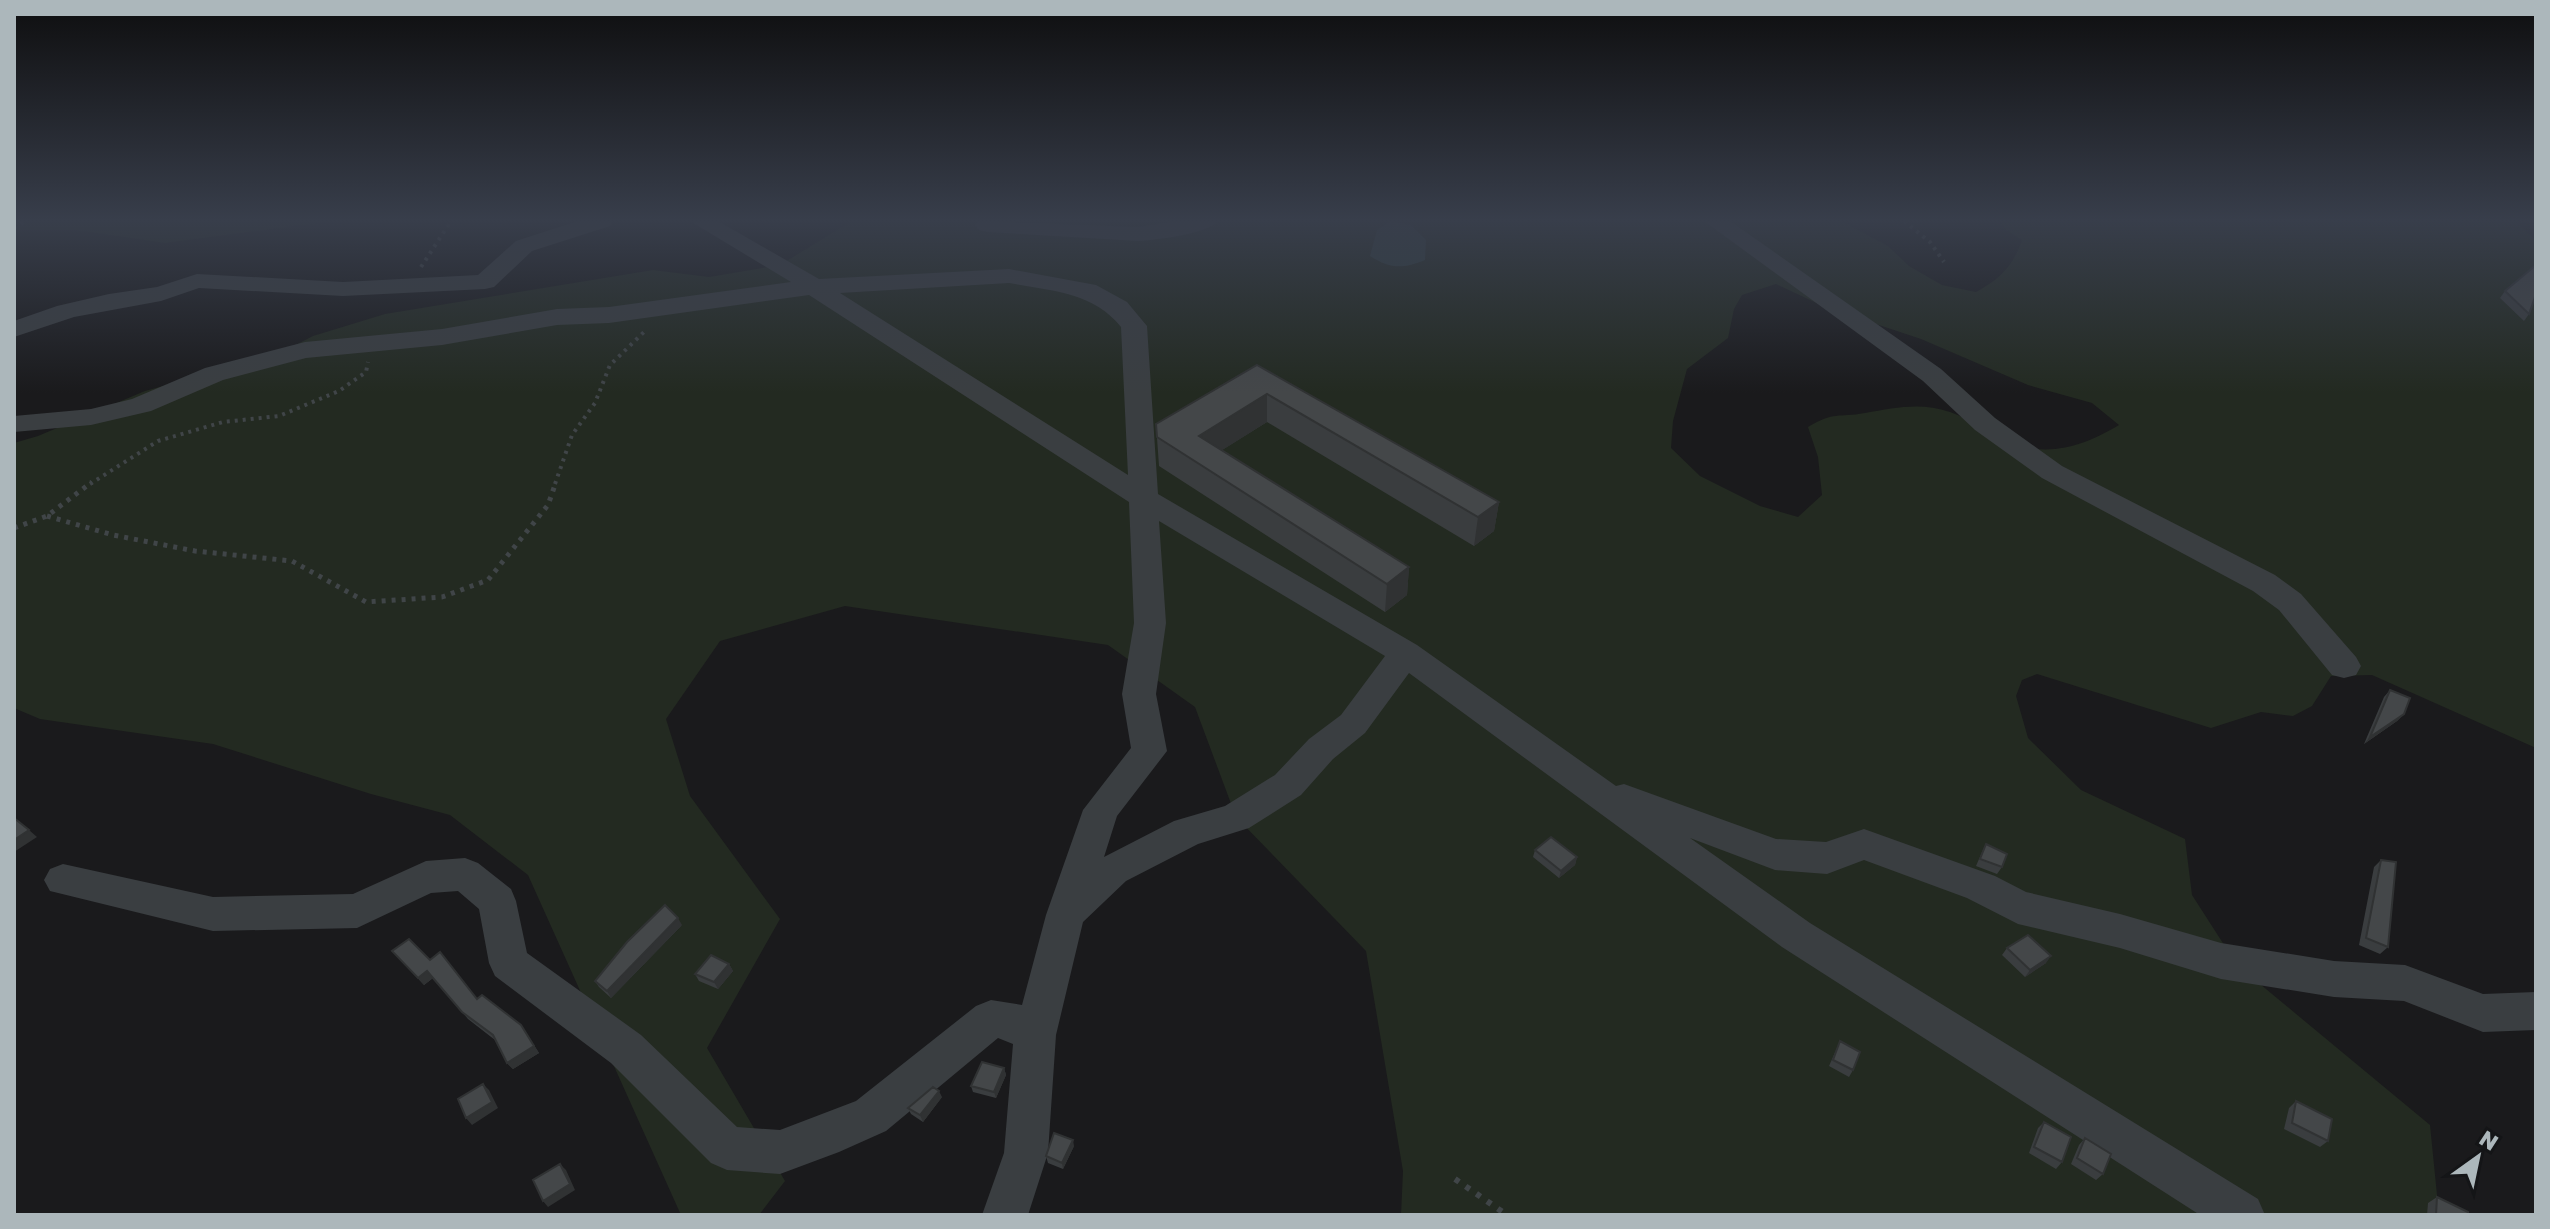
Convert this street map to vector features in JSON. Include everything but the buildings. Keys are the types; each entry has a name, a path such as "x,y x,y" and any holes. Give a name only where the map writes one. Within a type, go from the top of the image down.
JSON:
{"street":[{"path":"14,329 66,311 161,294 197,281 343,289 404,288 485,282 489,278"},
{"path":"799,278 1145,499 1405,653 1796,935 2242,1215"},
{"path":"14,424 91,417 141,405 214,374 305,350 472,333 557,317 609,315 811,287 956,278"},
{"path":"1011,278 1087,290"},
{"path":"1005,1215 1026,1153 1035,1035 1065,915 1101,810 1149,751 1139,694 1150,623 1134,326 1118,307 1066,278"},
{"path":"1796,278 1932,375 1985,424 2052,472 2264,583 2290,602 2344,666"},
{"path":"1065,915 1113,870 1187,832 1236,817 1288,785 1321,749 1353,724 1405,653"},
{"path":"1587,785 1775,854 1827,858 1864,844 1981,887 2018,907 2120,931 2221,961 2334,979 2405,983 2483,1013 2536,1011"},
{"path":"63,880 213,914 357,911 426,877 465,874 497,901 509,963 626,1049 727,1148 780,1152 871,1116 991,1019 1014,1021 1035,1035"}],"path":[{"path":"404,288 412,278"},
{"path":"47,516 113,535 195,551 292,561 366,602 442,597 488,580 548,505 572,435 595,403 610,365 645,331 660,327"},
{"path":"14,528 47,516 105,472 158,441 223,422 279,416 339,391 366,372 374,343"},
{"path":"1455,1179 1507,1215"}],"shaded area":[{"path":"602,278 1930,278 1942,285 1976,292 1996,278 2536,278 2536,748 2372,675 2331,676 2312,706 2293,716 2261,712 2211,728 2037,674 2022,680 2016,696 2028,738 2081,790 2185,839 2192,895 2237,965 2430,1125 2439,1215 1401,1215 1403,1171 1366,951 1236,817 1195,707 1108,645 845,606 720,641 666,719 690,796 780,919 707,1048 785,1181 759,1215 681,1215 528,875 450,815 371,794 213,744 40,719 14,708 14,443 145,391 276,355 313,336 385,314","holes":["1776,284 1825,307 1921,339 2028,385 2092,403 2119,425 2083,443 2043,449 2015,444 1958,415 1928,407 1831,417 1808,427 1818,457 1822,495 1798,517 1760,506 1700,476 1671,448 1673,421 1687,369 1728,338 1734,309 1742,295"]}]}
